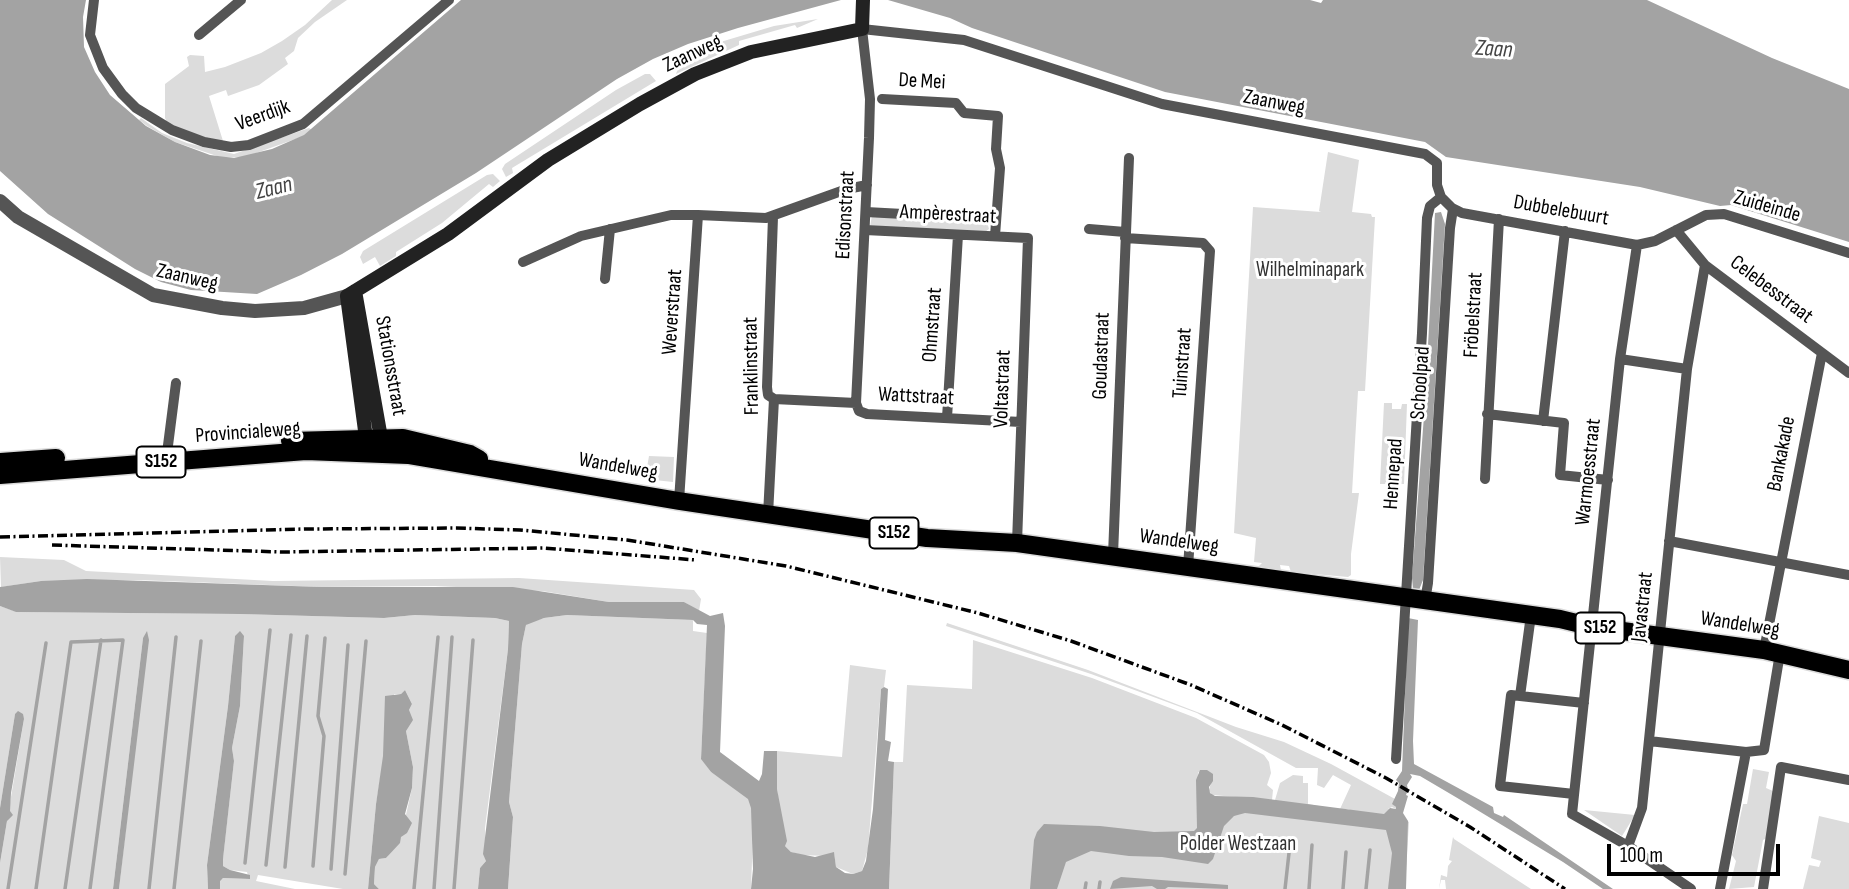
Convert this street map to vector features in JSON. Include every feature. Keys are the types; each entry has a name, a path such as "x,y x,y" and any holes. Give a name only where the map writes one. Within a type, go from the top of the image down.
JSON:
{"main road":[{"path":"862,29 863,0"},
{"name":"Zaanweg","path":"351,294 447,233 548,160 695,74 751,52 862,29"},
{"name":"Stationsstraat","path":"351,294 374,443"},
{"name":"Provincialeweg","path":"0,475 320,438 374,443"},
{"name":"Wandelweg","path":"374,443 403,438 470,454 501,469 768,515 926,538 1017,543 1113,555 1772,652 1849,670"},
{"name":"Provincialeweg","path":"0,463 167,456"}],"street":[{"name":"Veerdijk","path":"94,0 90,35 113,85 130,103 148,116 183,135 214,145 231,147 249,145 290,131 319,111 449,0"},
{"path":"199,35 241,0"},
{"name":"Edisonstraat","path":"856,403 870,99 862,29"},
{"name":"Zaanweg","path":"862,29 956,38 1162,104 1425,154 1437,163 1437,185 1441,197"},
{"name":"De Mei","path":"882,99 956,103 964,113 998,116 996,149 1000,168 996,219"},
{"name":"Goudastraat","path":"1113,555 1129,158"},
{"path":"523,262 581,236 671,215 773,217 847,189 867,185"},
{"path":"1441,197 1453,209"},
{"name":"Hennepad","path":"1396,759 1415,600 1427,218 1430,206 1441,197"},
{"name":"Zaanweg","path":"0,201 19,217 153,295 222,308 255,311 304,307 351,294"},
{"name":"Dubbelebuurt","path":"1453,209 1462,213 1637,245"},
{"name":"Schoolpad","path":"1415,600 1428,583 1453,209"},
{"name":"Ampèrestraat","path":"866,212 996,219"},
{"name":"Zuideinde","path":"1676,230 1706,215 1724,214 1849,253"},
{"name":"Weverstraat","path":"678,501 698,215"},
{"name":"Franklinstraat","path":"768,515 774,399 768,395 767,387 773,217"},
{"path":"995,236 996,219"},
{"name":"Fröbelstraat","path":"1485,479 1500,219"},
{"path":"605,279 610,229"},
{"name":"Tuinstraat","path":"1089,229 1203,243 1210,251 1188,567"},
{"name":"Ampèrestraat","path":"865,230 1028,238"},
{"path":"1637,245 1655,241 1676,230"},
{"name":"Celebesstraat","path":"1676,230 1705,265 1849,373"},
{"path":"1543,421 1565,231"},
{"name":"Ohmstraat","path":"947,418 958,235"},
{"name":"Voltastraat","path":"1017,543 1028,238"},
{"name":"Warmoesstraat","path":"1628,846 1572,814 1620,359 1637,245"},
{"name":"Javastraat","path":"1628,846 1642,808 1687,369 1705,265"},
{"name":"Bankakade","path":"1764,750 1780,562 1822,353"},
{"path":"1620,359 1687,369"},
{"path":"167,456 176,383"},
{"name":"Wattstraat","path":"774,399 856,403 859,411 867,414 1021,422"},
{"path":"1487,414 1564,423 1560,475 1608,480"},
{"path":"1670,541 1849,575"},
{"path":"1520,696 1531,615"},
{"path":"1574,794 1500,786 1511,695 1584,703"},
{"path":"1649,741 1746,752 1764,750 1781,767 1849,780"},
{"path":"1720,889 1746,752"},
{"path":"1763,889 1781,767"},
{"path":"1628,846 1691,889"}],"green space":[{"path":"332,0 347,0 315,22 298,38 294,51 285,58 288,64 259,85 228,96 226,90 209,96 223,141 197,136 168,125 165,118 165,84 189,66 187,57 204,56 205,72 261,53 305,25"},
{"path":"818,19 797,28 795,25 739,41 739,45 676,74 682,57 707,46 774,26"},
{"path":"645,74 650,74 656,81 512,168 513,173 506,177 502,169 505,164 616,90"},
{"path":"141,118 162,133 187,143 234,154 309,128 312,130 304,136 245,157 223,158 175,142 147,126 139,120"},
{"name":"Wilhelminapark","path":"1328,152 1359,160 1352,212 1375,217 1365,391 1358,391 1352,493 1359,493 1351,575 1348,577 1291,572 1289,566 1280,565 1281,570 1258,567 1262,563 1254,562 1256,538 1234,533 1253,207 1321,212 1319,211"},
{"path":"493,174 500,181 493,187 489,184 442,223 396,252 396,256 380,266 375,257 363,264 360,257 363,251 487,175"},
{"path":"872,215 987,222 989,229 985,232 870,227"},
{"path":"1384,403 1392,403 1392,409 1401,409 1402,404 1407,404 1404,484 1388,479 1387,484 1380,484"},
{"path":"649,456 674,457 673,482 645,479"},
{"path":"0,557 64,560 86,571 273,581 519,578 694,590 701,599 699,611 684,602 609,602 542,591 435,586 321,587 137,580 41,581 1,587"},
{"path":"0,606 17,612 384,618 415,615 495,618 509,621 508,649 485,828 486,861 480,868 478,889 379,889 374,884 375,867 379,859 386,858 401,837 412,788 413,767 406,731 412,704 405,690 401,694 394,694 376,804 368,889 343,889 258,875 256,881 295,889 220,889 220,880 223,878 249,879 247,872 230,870 223,866 234,761 232,748 240,706 244,636 235,636 207,865 208,889 119,889 148,635 143,638 113,889 0,889 0,863 24,719 15,714 0,808"},
{"path":"567,615 693,620 693,631 707,633 701,758 711,772 749,798 754,805 751,889 508,889 513,817 509,802 522,644 526,625 544,618"},
{"name":"Polder Westzaan","path":"947,623 1088,670 1236,727 1284,742 1395,799 1393,804 1396,809 1392,807 1388,809 1392,809 1409,822 1405,889 889,889 894,762 903,762 907,685 972,689 973,640 1092,678 1196,718 1264,755 1269,762 1271,773 1267,785 1273,790 1272,800 1212,795 1209,791 1211,782 1198,772 1197,808 1278,800 1275,800 1280,783 1293,775 1303,776 1303,783 1308,783 1308,804 1346,811 1350,809 1340,809 1351,785 1333,775 1324,788 1317,785 1318,768 1296,768 1197,713 1091,674 946,626"},
{"path":"850,665 886,670 884,687 881,689 868,849 862,871 853,874 836,867 834,853 826,856 802,855 791,852 785,846 777,789 777,751 842,757"},
{"path":"1753,769 1769,772 1766,788 1773,791 1767,838 1763,840 1754,887 1729,889 1736,861 1732,855 1743,804 1747,804"},
{"path":"1584,810 1635,815 1622,836"},
{"path":"1819,816 1849,823 1849,889 1803,889 1809,865 1819,867 1821,861 1811,858"},
{"path":"1453,837 1531,889 1446,889 1445,880 1441,880 1439,889 1441,875 1447,877 1448,866 1452,861 1449,860"}],"water":[{"name":"Zaan","path":"0,0 86,0 83,17 84,47 95,72 110,95 146,126 175,142 210,155 234,158 272,149 304,135 461,0 841,0 738,28 653,59 617,79 476,173 342,254 257,294 191,290 161,282 135,269 48,214 0,171"},
{"name":"Zaan","path":"888,0 1310,0 1321,3 1323,0 1647,0 1772,58 1849,89 1849,242 1731,205 1720,206 1640,187 1446,157 1425,142 1165,92 972,28 950,18"},
{"path":"1441,212 1445,224 1423,580 1419,590 1413,589 1412,578 1435,213"},
{"path":"87,579 321,587 513,587 609,602 684,602 710,616 723,613 725,626 720,752 759,781 764,751 777,751 777,789 787,841 785,846 791,852 815,857 834,852 836,867 845,873 862,871 866,861 873,809 881,689 888,689 885,740 891,742 888,761 894,762 889,889 751,889 751,808 748,799 711,772 701,759 707,625 697,624 693,620 567,615 544,618 526,625 522,644 509,802 513,817 508,889 478,889 480,868 486,861 483,854 508,649 509,621 495,618 415,615 384,618 16,612 0,606 0,587 41,581"},
{"path":"1408,618 1418,620 1414,764 1493,807 1494,813 1503,817 1504,815 1613,889 1603,889 1459,799 1420,776 1410,774 1412,777 1407,785 1408,796 1403,813 1408,821 1406,889 1388,889 1392,853 1386,830 1245,813 1234,816 1224,826 1213,859 1208,864 1091,851 1066,862 1057,889 1030,889 1034,840 1044,824 1154,832 1194,831 1197,828 1196,780 1200,770 1213,774 1209,787 1210,793 1215,796 1253,797 1384,814 1390,808 1396,809 1392,804 1398,791 1399,783 1396,780 1402,771"},
{"path":"147,631 149,640 119,889 113,889 143,638"},
{"path":"240,631 244,636 240,706 232,748 234,761 223,866 250,875 250,879 223,878 220,881 220,889 208,889 207,865 235,636"},
{"path":"405,690 412,704 409,710 413,720 406,731 413,767 412,788 405,814 412,823 407,833 401,837 400,843 386,858 379,859 375,867 374,884 379,889 368,889 383,756 385,696 401,694"},
{"path":"18,711 23,714 24,719 11,793 10,811 13,815 7,821 0,863 0,808 15,714"},
{"path":"1121,877 1228,885 1228,889 1157,889 1152,886 1110,889 1113,881"}],"waterway":[{"path":"245,863 270,630"},
{"path":"266,865 291,635"},
{"path":"285,867 307,636"},
{"path":"149,889 176,637"},
{"path":"414,889 438,637"},
{"path":"434,889 452,637"},
{"path":"313,866 324,736 318,716 325,638"},
{"path":"65,889 101,640"},
{"path":"36,889 71,642 123,640 90,889"},
{"path":"454,889 473,640"},
{"path":"174,889 201,641"},
{"path":"345,874 366,641"},
{"path":"8,889 46,643"},
{"path":"331,869 348,645"},
{"path":"1285,889 1290,844"},
{"path":"1309,889 1312,845"},
{"path":"1366,889 1370,850"},
{"path":"1343,889 1346,852"},
{"path":"1099,889 1100,882"},
{"path":"1085,889 1086,883"}],"railway":[{"path":"0,537 305,529 520,530 627,540 786,566 978,613 1071,641 1191,685 1282,725 1386,778 1470,827 1565,889"},
{"path":"52,545 282,552 544,548 696,560"}]}
